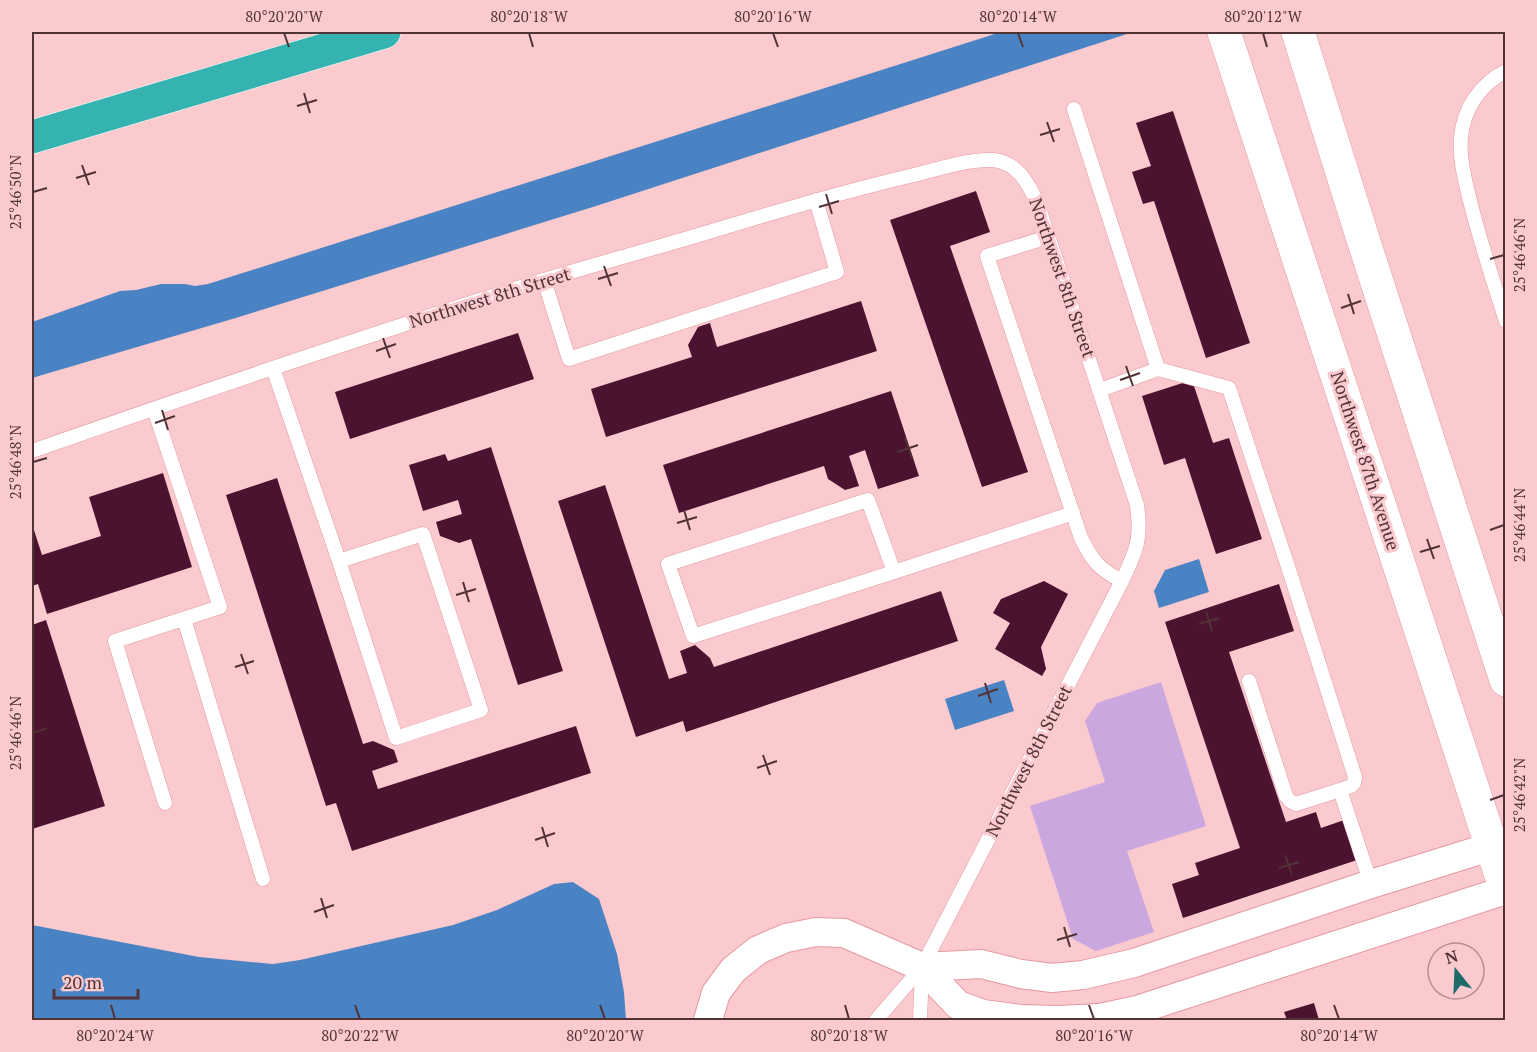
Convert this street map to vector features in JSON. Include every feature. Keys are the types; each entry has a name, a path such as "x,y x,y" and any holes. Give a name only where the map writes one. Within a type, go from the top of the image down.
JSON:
{"highway":[{"path":"32,137 384,32"}],"main road":[{"name":"Northwest 87th Avenue","path":"1224,32 1498,844 1506,890"},
{"path":"1298,32 1356,219 1506,680"}],"street":[{"path":"922,967 981,964 1021,974 1052,978 1083,975 1134,963 1498,844"},
{"path":"708,1020 716,993 733,970 758,950 786,938 816,932 844,933 922,967 958,1005 983,1014 1021,1019 1100,1018 1137,1010 1506,890"}],"lane":[{"path":"1506,71 1487,82 1474,98 1461,136 1461,156 1476,225 1506,321"},
{"path":"1074,109 1158,369"},
{"name":"Northwest 8th Street","path":"32,451 273,368 544,280 816,200 872,184 982,160 997,160 1009,165 1028,183 1037,202 1137,505 1138,543 1122,581 922,967"},
{"path":"544,280 568,360 837,272 816,200"},
{"path":"1048,237 987,256 1081,538 1088,553 1102,570 1122,581"},
{"path":"273,368 396,738 481,710 423,534 339,561"},
{"path":"1100,390 1158,369 1229,388 1355,777 1354,783 1340,790 1296,804 1290,801 1286,796 1249,681"},
{"path":"154,409 220,608 115,641 165,803"},
{"path":"894,573 868,500 668,564 693,636 894,573 1073,513"},
{"path":"184,619 263,879"},
{"path":"1340,790 1371,884"},
{"path":"876,1020 922,967"},
{"path":"920,1020 922,967"}],"shaded area":[{"path":"1161,682 1206,826 1127,851 1154,932 1096,951 1073,939 1030,806 1105,782 1085,721 1097,703"}],"water":[{"path":"1001,32 1133,32 596,206 239,317 32,378 32,322 120,291 161,284 195,286 208,284"},
{"path":"1199,559 1209,592 1159,608 1154,591 1165,570"},
{"path":"1004,680 1014,711 955,730 945,699"},
{"path":"573,882 599,899 617,954 624,992 626,1020 32,1020 32,925 199,957 273,964 300,960 453,925 497,910 554,884"}],"building":[{"path":"1173,111 1250,343 1206,358 1154,201 1143,204 1132,172 1151,166 1136,123"},
{"path":"976,191 990,232 950,246 1028,472 982,487 890,220"},
{"path":"861,301 877,351 606,437 591,389 692,357 688,345 698,327 710,323 717,347"},
{"path":"518,333 534,379 350,439 335,392"},
{"path":"1192,380 1213,443 1229,438 1262,539 1216,554 1185,458 1164,465 1142,396"},
{"path":"891,391 919,476 878,489 865,450 849,456 859,486 845,490 828,479 824,466 679,513 663,465"},
{"path":"491,447 563,671 518,685 471,539 459,543 440,536 436,522 462,514 458,500 423,511 409,465 445,454 448,461"},
{"path":"163,473 192,567 47,614 38,584 32,586 32,524 42,555 101,536 89,497"},
{"path":"277,478 363,744 373,741 394,750 398,762 372,771 378,789 576,726 591,773 352,851 336,803 326,806 226,495"},
{"path":"605,485 669,679 687,673 680,651 695,645 710,658 714,667 941,591 958,641 686,732 683,721 636,737 558,501"},
{"path":"1044,581 1068,594 1041,647 1046,669 1042,676 995,649 1010,623 993,613 1001,599"},
{"path":"1279,584 1294,631 1229,652 1286,822 1316,812 1321,828 1347,819 1360,859 1183,918 1172,884 1199,875 1195,863 1240,848 1165,622"},
{"path":"46,620 105,806 32,829 32,625"},
{"path":"1314,1003 1319,1020 1287,1020 1284,1012"}]}
